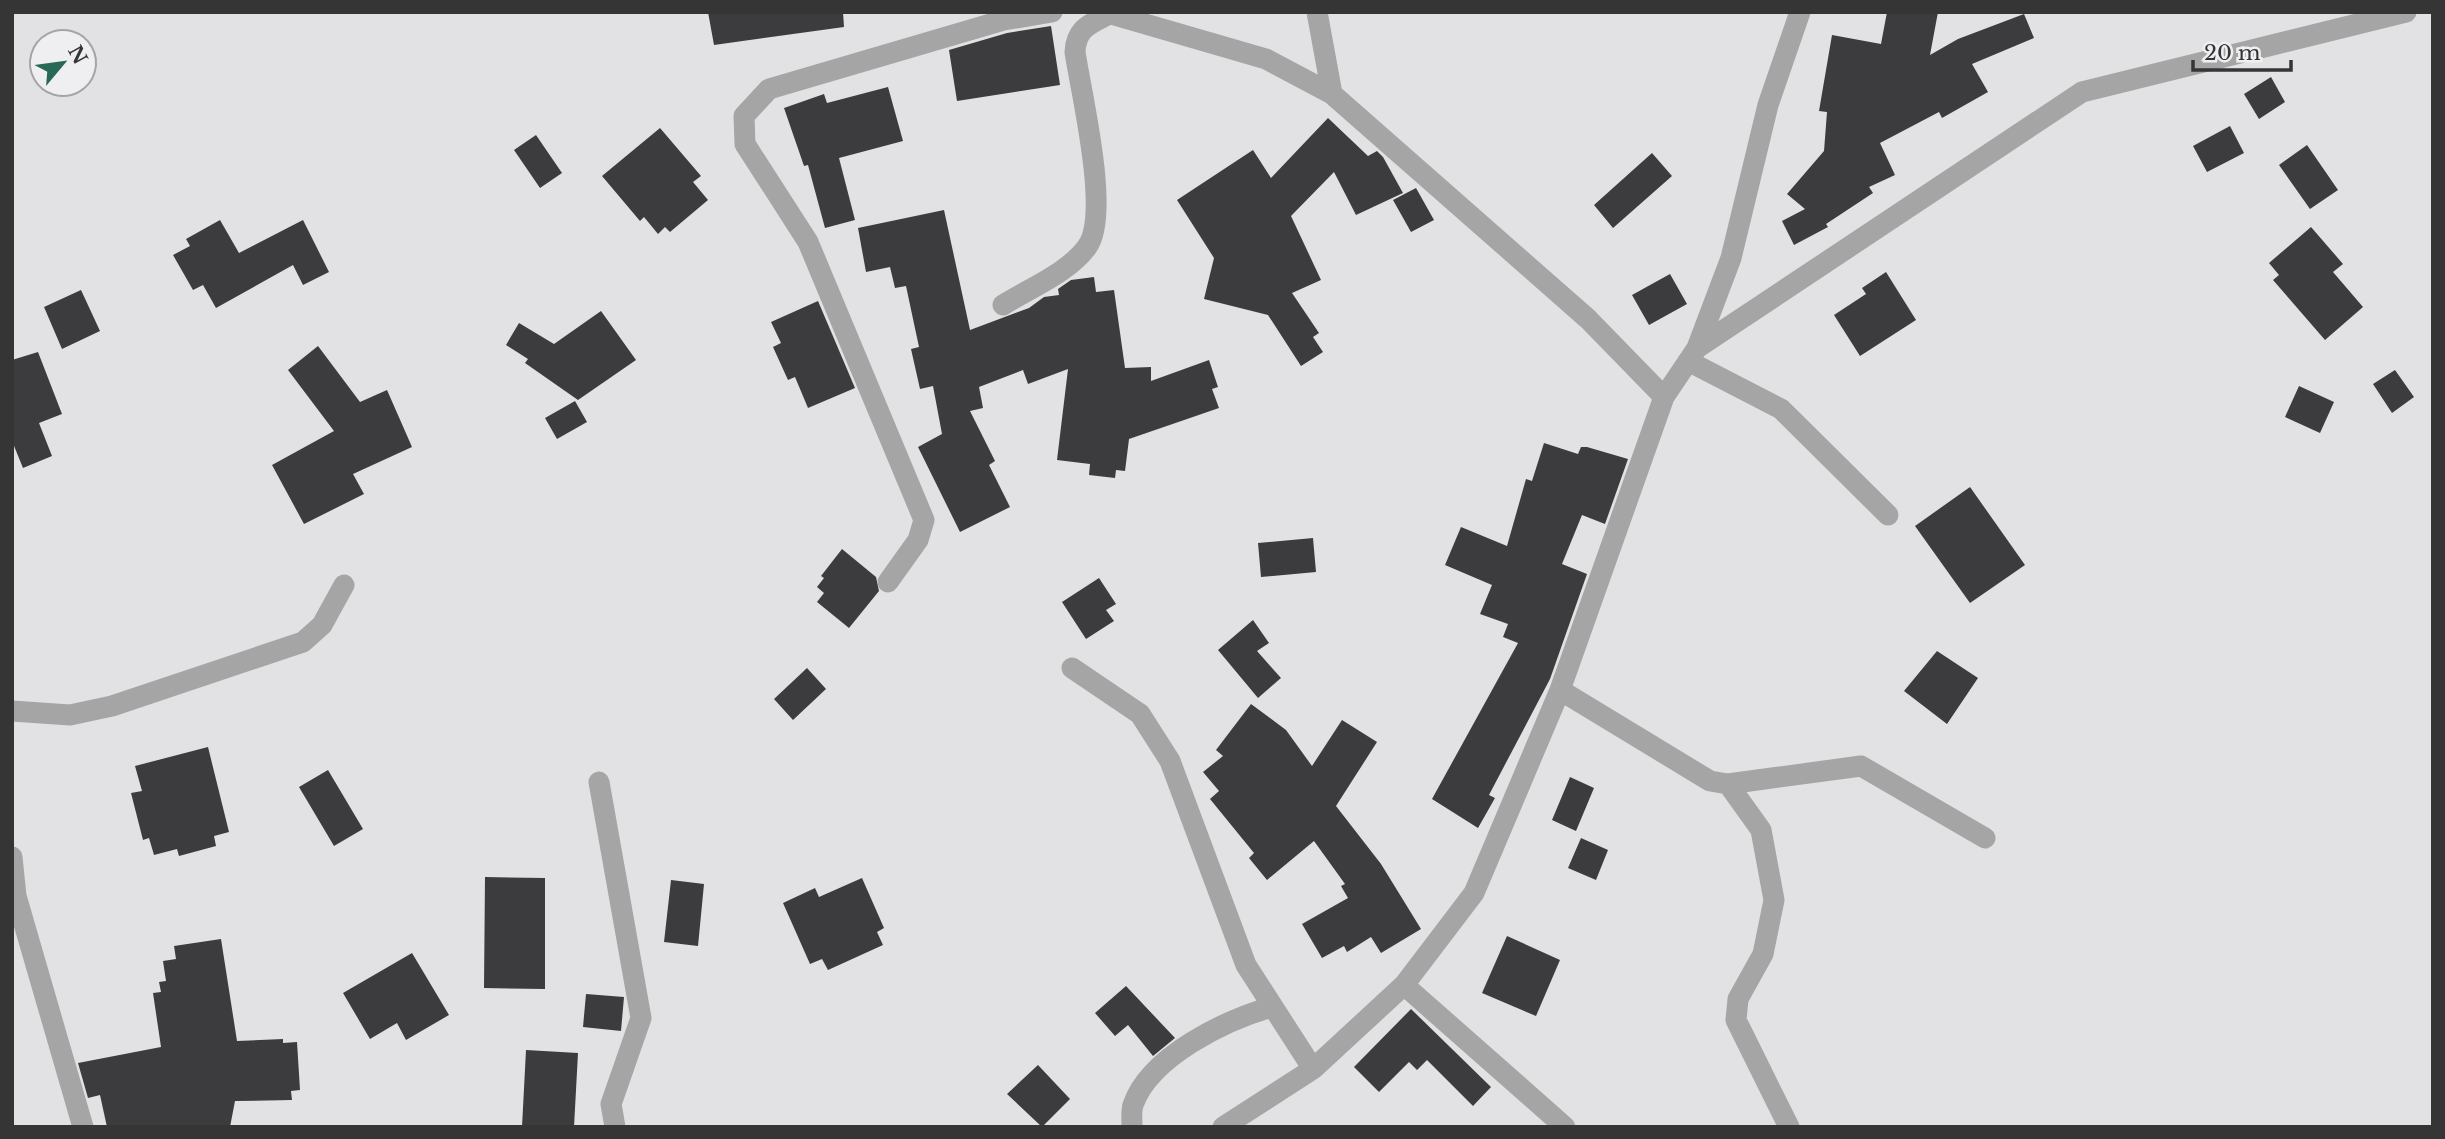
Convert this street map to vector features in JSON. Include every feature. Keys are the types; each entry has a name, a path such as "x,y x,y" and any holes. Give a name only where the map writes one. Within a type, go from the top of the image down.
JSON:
{"street":[{"path":"888,582 918,540 924,520 808,242 745,144 744,116 769,89 1004,20 1052,12"},
{"path":"1317,12 1332,94"},
{"path":"1223,1127 1313,1069 1404,985 1474,893 1560,690 1664,397 1693,355 1731,258 1768,105 1800,12"},
{"path":"1693,355 2082,92 2406,12"},
{"path":"1003,305 1068,265 1088,246 1095,225 1098,192 1074,51 1075,36 1084,26 1107,13 1266,60 1332,94 1588,319 1664,397"},
{"path":"1693,355 1781,409 1888,514"},
{"path":"12,711 70,715 113,706 303,642 322,625 344,585"},
{"path":"1072,668 1140,715 1170,761 1246,965 1313,1069"},
{"path":"1560,690 1710,780 1728,784 1861,766 1985,838"},
{"path":"600,782 641,1018 611,1104 615,1127"},
{"path":"1728,784 1761,830 1774,900 1763,954 1738,999 1735,1020 1789,1127"},
{"path":"12,857 16,896 83,1127"},
{"path":"1404,985 1565,1127"},
{"path":"1132,1127 1133,1105 1152,1075 1196,1038 1248,1014 1271,1007"}],"building":[{"path":"708,12 843,12 844,27 714,45"},
{"path":"1887,12 1938,12 1930,55 1958,39 2024,14 2034,38 1972,64 1988,92 1942,118 1939,112 1880,143 1895,175 1869,187 1873,193 1826,224 1828,227 1794,245 1782,221 1805,209 1787,194 1824,151 1827,112 1819,111 1832,35 1881,44"},
{"path":"1051,26 1060,85 957,101 949,50 1007,33"},
{"path":"2271,77 2285,102 2259,119 2244,94"},
{"path":"888,87 903,141 839,158 855,220 825,228 808,165 804,166 784,108 824,94 827,103"},
{"path":"1328,118 1368,156 1377,151 1383,157 1403,193 1356,215 1334,172 1291,216 1321,280 1292,293 1319,333 1313,337 1323,352 1301,366 1268,315 1204,299 1214,258 1177,200 1253,150 1271,178"},
{"path":"2230,126 2244,153 2207,172 2193,146"},
{"path":"660,128 701,176 693,182 708,200 670,232 665,227 658,234 644,217 640,221 602,176"},
{"path":"536,135 562,173 540,188 514,150"},
{"path":"2307,145 2338,190 2310,209 2279,165"},
{"path":"1652,153 1672,176 1613,228 1594,205"},
{"path":"1416,188 1434,220 1411,232 1393,200"},
{"path":"944,210 970,330 1029,308 1044,297 1059,295 1058,289 1071,280 1094,277 1096,292 1114,290 1125,368 1151,367 1151,381 1209,360 1218,387 1212,389 1219,408 1129,439 1125,471 1116,470 1115,478 1089,475 1090,464 1057,460 1068,369 1028,384 1023,370 979,387 983,408 970,411 995,461 989,465 1010,507 960,532 918,447 942,434 933,386 920,389 911,349 919,347 906,286 895,288 890,267 866,272 858,228"},
{"path":"220,220 239,253 303,220 329,272 303,285 293,265 216,308 203,285 193,290 173,255 190,246 186,239"},
{"path":"2311,227 2343,264 2333,272 2363,307 2325,340 2273,280 2279,275 2269,263"},
{"path":"1886,272 1916,320 1860,356 1834,315 1866,294 1862,288"},
{"path":"1670,274 1687,304 1649,325 1632,295"},
{"path":"81,290 100,331 62,349 44,307"},
{"path":"818,301 855,388 808,408 795,377 788,380 773,347 781,343 771,322"},
{"path":"601,311 636,360 578,400 525,363 528,359 506,345 519,323 554,344"},
{"path":"318,346 360,402 387,390 412,447 353,474 364,494 304,524 272,465 334,431 288,370"},
{"path":"38,352 62,414 39,423 52,456 23,468 12,441 12,360"},
{"path":"2395,370 2414,397 2392,413 2373,384"},
{"path":"2299,386 2334,402 2320,433 2285,417"},
{"path":"575,401 587,422 557,439 545,418"},
{"path":"1544,443 1578,454 1581,447 1587,447 1628,459 1605,524 1582,515 1562,564 1587,574 1550,679 1489,795 1495,798 1478,828 1432,799 1518,643 1503,637 1508,624 1480,614 1492,585 1445,565 1461,527 1507,546 1526,479 1532,481"},
{"path":"1970,487 2025,565 1970,603 1915,526"},
{"path":"1313,538 1316,572 1261,577 1258,543"},
{"path":"842,549 876,577 879,591 849,628 817,602 824,593 817,587 824,578 821,576"},
{"path":"1099,578 1116,604 1106,610 1114,621 1086,639 1062,602"},
{"path":"1253,620 1269,643 1257,651 1281,678 1258,698 1218,650"},
{"path":"1937,651 1978,678 1947,724 1904,691"},
{"path":"807,668 826,689 793,720 774,699"},
{"path":"1251,704 1286,730 1312,766 1342,720 1377,742 1336,806 1381,864 1421,929 1381,953 1371,937 1347,952 1344,946 1322,958 1302,924 1348,898 1341,886 1345,884 1314,841 1267,880 1249,858 1254,853 1210,799 1219,791 1203,772 1223,756 1216,750"},
{"path":"208,747 229,832 214,836 216,846 179,856 177,849 154,855 149,838 143,840 131,793 142,791 135,766"},
{"path":"328,770 363,829 334,846 299,787"},
{"path":"1570,777 1594,788 1576,831 1552,820"},
{"path":"1581,838 1608,850 1596,880 1568,868"},
{"path":"485,877 545,878 545,989 484,988"},
{"path":"862,878 884,928 877,932 883,945 828,970 822,959 810,964 783,903 815,888 819,897"},
{"path":"671,880 704,884 698,946 664,942"},
{"path":"1507,936 1560,960 1536,1016 1482,993"},
{"path":"221,939 237,1041 283,1039 283,1043 297,1042 300,1090 291,1091 292,1100 235,1101 230,1127 107,1127 100,1095 88,1098 78,1063 161,1047 153,993 161,992 159,982 166,981 163,961 176,959 174,946"},
{"path":"412,953 449,1015 406,1040 397,1023 370,1039 343,993"},
{"path":"1126,986 1175,1038 1153,1056 1128,1025 1115,1036 1095,1013"},
{"path":"586,994 624,997 621,1031 583,1027"},
{"path":"1411,1009 1491,1087 1473,1106 1427,1060 1417,1070 1409,1062 1379,1092 1354,1067"},
{"path":"526,1050 578,1053 574,1127 522,1127"},
{"path":"1038,1065 1070,1099 1042,1127 1007,1094"}]}
